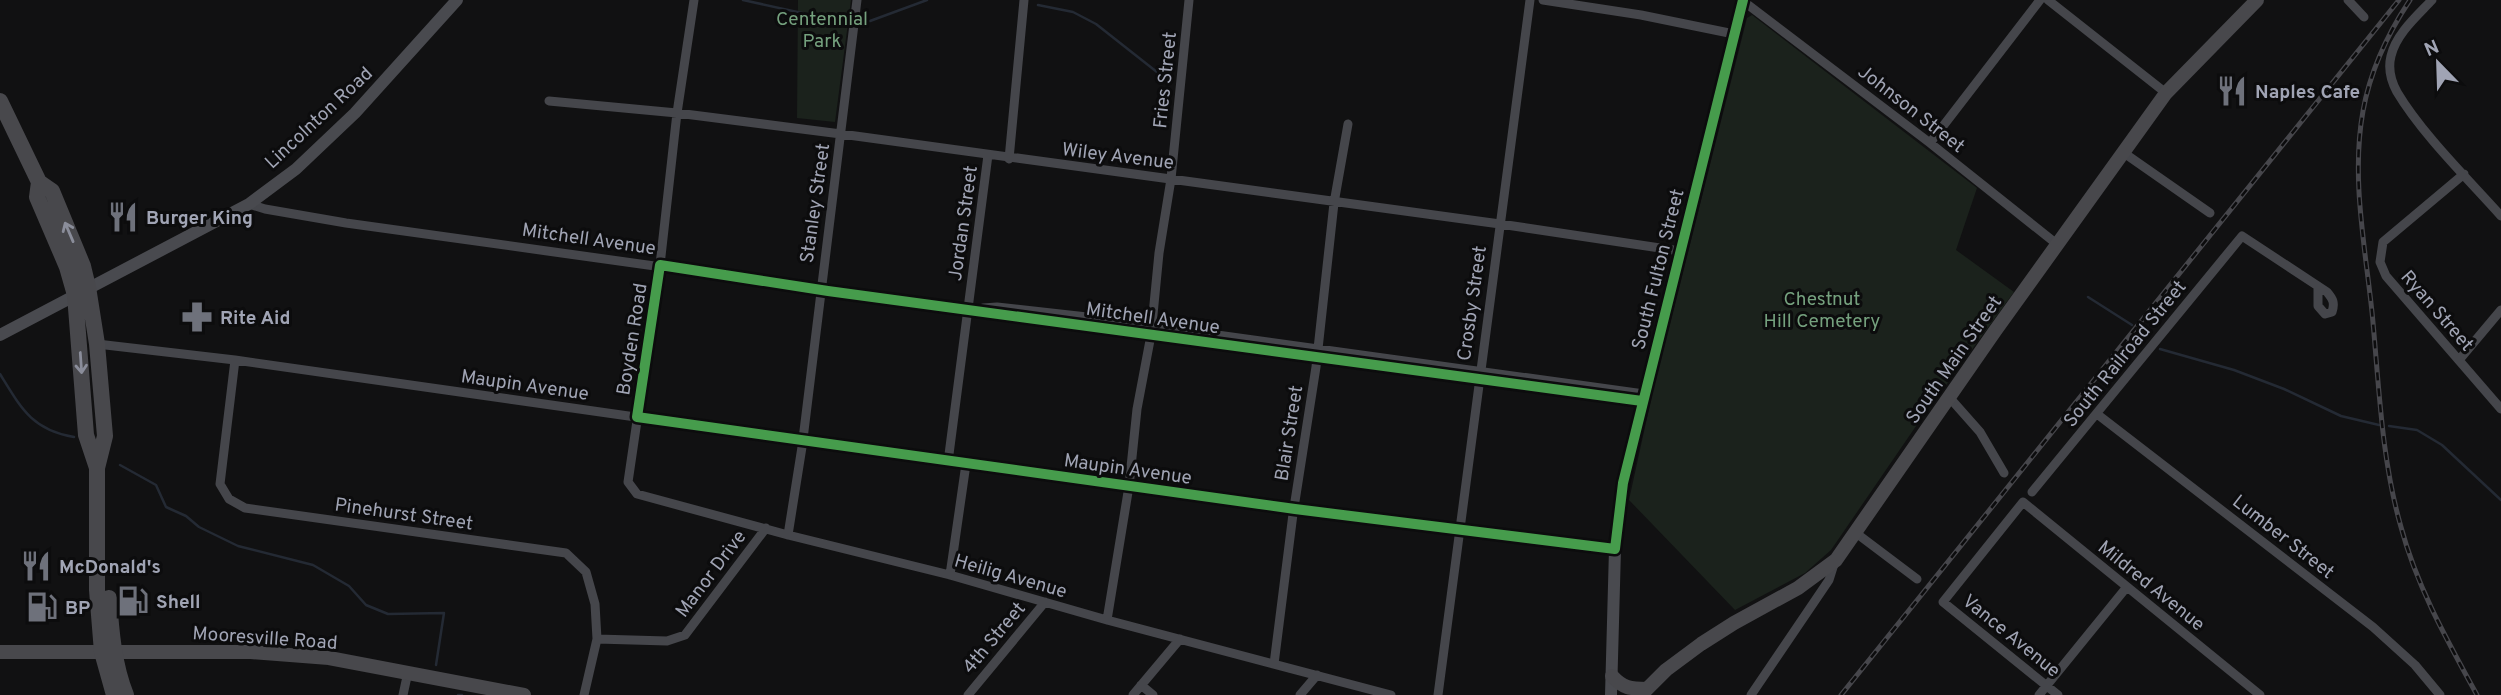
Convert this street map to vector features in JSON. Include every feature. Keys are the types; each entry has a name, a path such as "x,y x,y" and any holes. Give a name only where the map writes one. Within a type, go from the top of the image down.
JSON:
{"highway":[{"path":"0,102 40,182 37,197 67,267 82,291 97,344 104,436 97,468 97,590 114,695"},
{"path":"82,291 86,435 97,468"},
{"path":"108,652 126,695"}],"main road":[{"name":"South Main Street","path":"1644,692 1666,670 1701,644 1798,588 1836,559 2166,93 2257,0"},
{"name":"Mooresville Road","path":"0,652 251,652 328,658 524,695"},
{"path":"1612,676 1621,686 1644,692"}],"street":[{"name":"Lincolnton Road","path":"0,335 249,204 296,169 352,117 457,0"},
{"name":"Boyden Road","path":"628,482 660,265 677,113 694,0"},
{"name":"Stanley Street","path":"788,535 803,440 857,0"},
{"path":"1009,159 1024,0"},
{"name":"Fries Street","path":"1107,620 1129,486 1137,409 1151,330 1158,253 1171,179 1189,0"},
{"name":"Crosby Street","path":"1438,695 1530,0"},
{"path":"1544,0 1642,15 1734,34"},
{"path":"1930,143 2040,0"},
{"path":"2048,0 2166,93"},
{"path":"2348,0 2364,18"},
{"path":"2432,0 2394,45 2390,59 2390,78 2396,91 2420,123 2501,216"},
{"name":"South Fulton Street","path":"1611,695 1615,549 1623,483 1743,1"},
{"name":"Johnson Street","path":"1743,1 1930,143 2058,245"},
{"name":"Wiley Avenue","path":"549,101 677,113 841,134 1680,251"},
{"name":"Blair Street","path":"1274,664 1317,353 1334,203 1348,124"},
{"path":"2124,153 2210,213"},
{"name":"Jordan Street","path":"948,462 988,155"},
{"name":"Ryan Street","path":"2464,174 2383,242 2380,262 2386,276 2501,409"},
{"name":"Mitchell Avenue","path":"249,204 346,223 1643,398"},
{"name":"South Railroad Street","path":"2032,492 2242,236 2320,288"},
{"path":"2459,360 2501,310"},
{"name":"Maupin Avenue","path":"97,344 235,360 1295,509 1615,549"},
{"name":"Pinehurst Street","path":"235,360 220,484 229,499 245,508 566,553 586,572 595,604 597,639 584,695"},
{"path":"1950,397 1980,432 2004,473"},
{"name":"Lumber Street","path":"2097,414 2373,627 2415,665 2440,695"},
{"path":"950,575 966,464"},
{"name":"Heilig Avenue","path":"628,482 637,494 950,575 1107,620 1391,695"},
{"name":"Mildred Avenue","path":"1943,602 2023,502 2255,693"},
{"name":"Manor Drive","path":"597,639 667,641 685,635 766,528"},
{"path":"1856,533 1917,579"},
{"path":"1752,695 1829,580 1836,559"},
{"path":"2039,695 2126,588"},
{"name":"4th Street","path":"968,695 1045,601"},
{"name":"Vance Avenue","path":"1943,602 2058,695"},
{"path":"1133,695 1180,639"},
{"path":"403,695 408,672"},
{"path":"1300,695 1317,675"},
{"path":"1142,685 1153,695"}],"green space":[{"name":"Centennial Park","path":"798,0 851,0 835,122 797,118"},
{"name":"Chestnut Hill Cemetery","path":"1752,15 1977,188 1956,250 2014,292 1914,429 1831,550 1805,573 1735,610 1629,500 1652,395 1747,18"}],"waterway":[{"path":"743,0 834,20"},
{"path":"870,21 927,0"},
{"path":"1038,5 1073,12 1096,24 1162,76"},
{"path":"2088,297 2132,325"},
{"path":"2160,349 2234,370 2284,389 2341,416 2379,425"},
{"path":"0,374 29,416 48,429 74,437"},
{"path":"2389,426 2417,430 2442,445 2501,500"},
{"path":"120,465 156,485 166,507 186,516 199,527 238,546 313,565 349,586 366,605 388,614 444,613 436,665"}],"railway":[{"path":"1841,695 2399,0"},
{"path":"2410,0 2381,53 2366,96 2358,161 2360,212 2382,420 2394,501 2415,571 2477,695"}],"cycle path":[{"path":"1642,401 828,291 660,265 637,417 1295,509 1615,549 1623,483 1743,0"}],"place":[{"name":"Naples Cafe","path":"2232,91"},
{"name":"Burger King","path":"123,217"},
{"name":"Rite Aid","path":"197,317"},
{"name":"McDonald's","path":"36,566"},
{"name":"Shell","path":"133,601"},
{"name":"BP","path":"42,607"}]}
